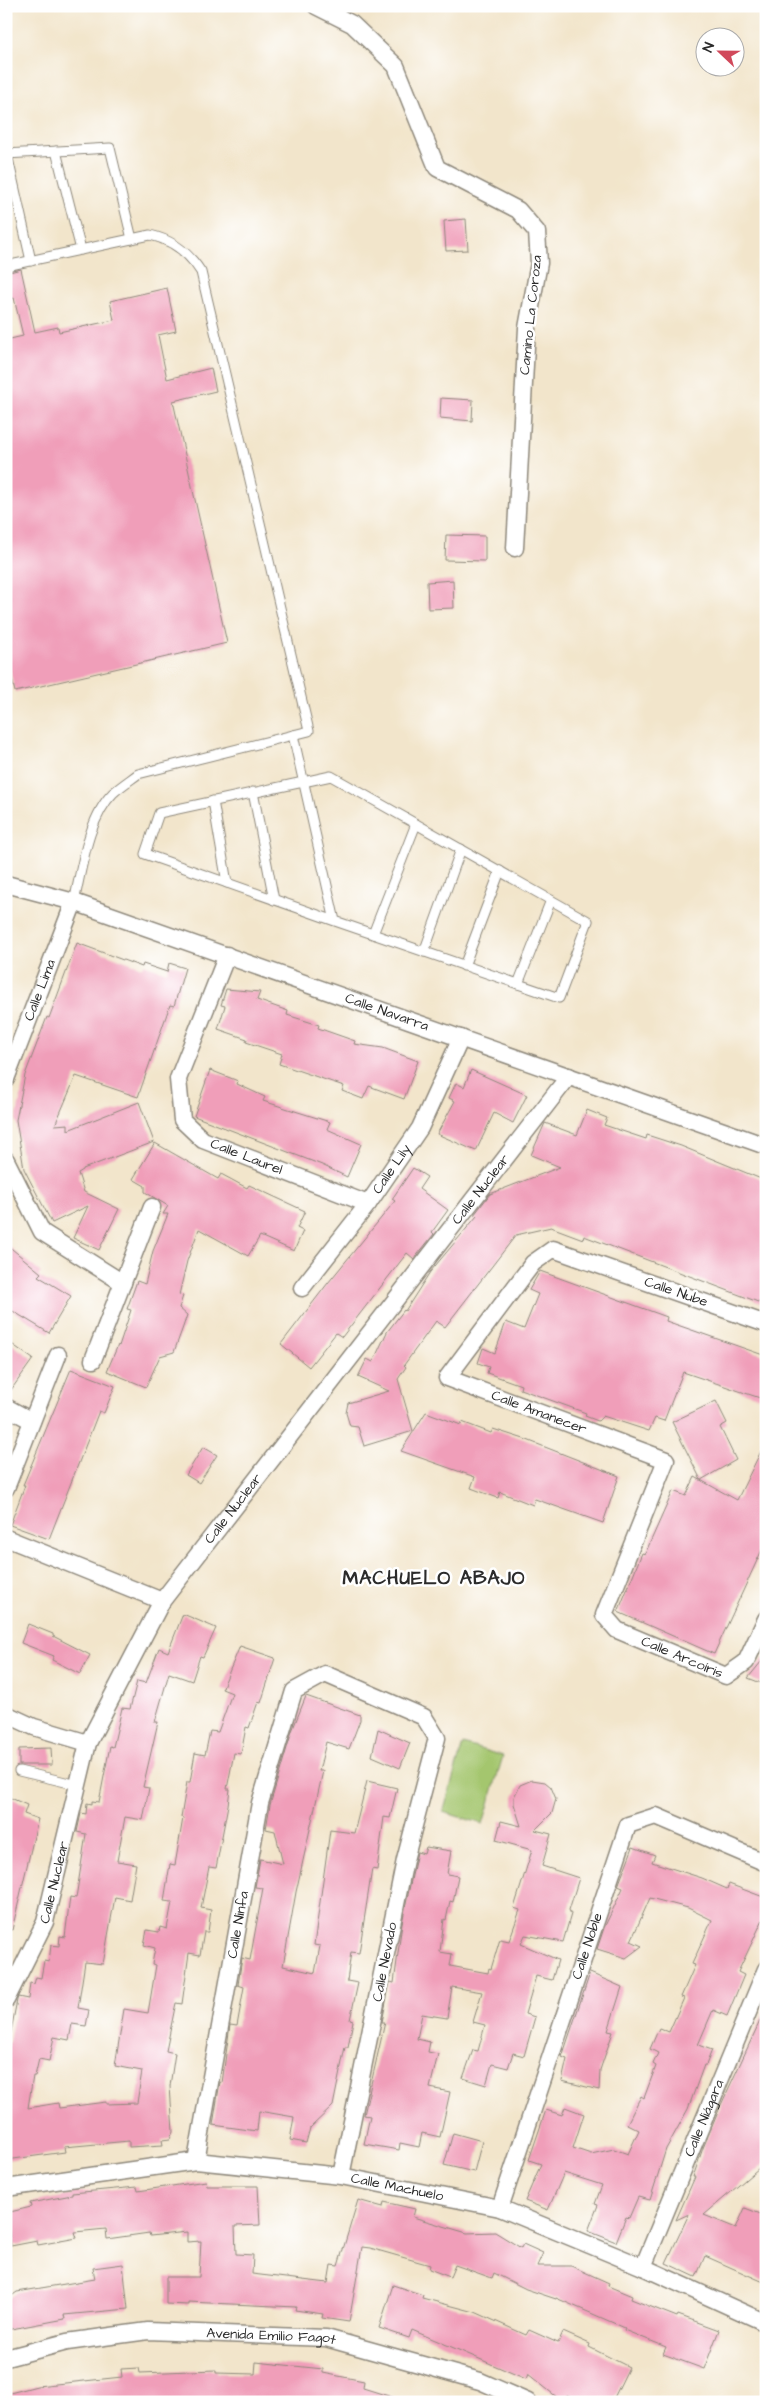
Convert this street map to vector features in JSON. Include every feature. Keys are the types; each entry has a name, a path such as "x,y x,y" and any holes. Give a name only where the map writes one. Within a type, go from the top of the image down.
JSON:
{"street":[{"name":"Camino La Coroza","path":"316,6 352,24 396,66 437,168 518,210 537,232 539,263 527,328 516,548"},
{"name":"Calle Navarra","path":"6,884 74,902 766,1146"},
{"name":"Calle Lima","path":"6,1079 74,902"},
{"name":"Calle Laurel","path":"227,955 178,1079 182,1120 203,1140 368,1204"},
{"name":"Calle Lily","path":"302,1288 368,1204 420,1128 461,1038"},
{"name":"Calle Nuclear","path":"6,1999 45,1922 88,1743 162,1601 569,1076"},
{"path":"6,1160 42,1232 123,1283"},
{"path":"93,1360 152,1207"},
{"name":"Calle Amanecer","path":"586,1261 553,1249 533,1263 448,1378 666,1460 604,1615"},
{"name":"Calle Nube","path":"586,1261 766,1324"},
{"path":"6,1488 58,1355"},
{"path":"6,1407 32,1421"},
{"path":"6,1538 162,1601"},
{"name":"Calle Arcoíris","path":"604,1615 617,1630 726,1676 746,1662 766,1619"},
{"name":"Calle Ninfa","path":"196,2161 260,1803 294,1691 325,1674 424,1717 437,1738 434,1749"},
{"path":"6,1714 34,1727 88,1743"},
{"name":"Calle Nevado","path":"341,2176 405,1860 434,1749"},
{"name":"Calle Noble","path":"500,2208 628,1825 656,1816 766,1864"},
{"name":"Calle Niágara","path":"643,2267 766,1968"},
{"name":"Calle Machuelo","path":"6,2188 196,2161 341,2176 500,2208 643,2267 766,2324"},
{"name":"Avenida Emilio Fagot","path":"6,2358 67,2342 148,2331 326,2338 480,2381 528,2402"}],"lane":[{"path":"31,261 7,154 110,148 132,239"},
{"path":"56,151 81,250"},
{"path":"6,266 150,235 163,238 176,245 194,260 201,272 309,731 138,774 121,786 112,794 102,808 89,838 74,902"},
{"path":"293,735 335,921"},
{"path":"331,776 588,921 559,998 145,854 158,813 304,781 331,776"},
{"path":"253,792 274,900"},
{"path":"213,801 227,883"},
{"path":"373,934 416,824"},
{"path":"424,952 461,849"},
{"path":"464,966 500,871"},
{"path":"518,984 550,900"},
{"path":"18,1771 78,1785"}],"green space":[{"path":"463,1744 503,1756 483,1824 443,1812"}],"building":[{"path":"466,219 468,250 446,251 444,221"},
{"path":"21,269 35,332 58,327 59,332 114,320 110,301 167,288 176,331 158,335 167,379 211,368 216,391 173,401 227,643 15,692 6,653 6,340 23,336 14,298 6,300 6,273"},
{"path":"441,398 473,400 472,421 440,418"},
{"path":"446,535 485,536 485,561 445,560"},
{"path":"453,580 454,608 428,609 427,582"},
{"path":"77,943 142,967 143,964 167,972 169,963 185,968 174,1006 170,1005 138,1097 76,1076 55,1125 68,1124 68,1130 139,1102 154,1142 83,1169 78,1173 84,1192 119,1209 99,1250 73,1238 88,1206 52,1223 24,1169 16,1120 25,1075"},
{"path":"226,989 260,992 257,1000 288,1011 287,1015 319,1025 318,1028 355,1041 354,1044 383,1048 418,1061 404,1099 369,1086 363,1099 342,1091 344,1086 279,1064 282,1054 246,1042 247,1039 218,1029 225,1006 221,1005"},
{"path":"210,1070 238,1081 237,1084 265,1097 263,1101 330,1122 327,1129 361,1144 347,1177 322,1165 194,1116"},
{"path":"471,1070 527,1095 513,1123 494,1113 476,1151 437,1134 455,1101 449,1098 456,1083 464,1087"},
{"path":"587,1110 607,1118 604,1125 646,1139 647,1135 681,1146 766,1181 766,1305 584,1236 583,1239 551,1227 516,1235 445,1327 436,1321 404,1365 406,1367 398,1379 413,1431 364,1446 358,1427 350,1426 346,1413 348,1403 389,1391 358,1377 367,1359 373,1362 387,1332 405,1311 430,1272 477,1216 474,1215 490,1194 560,1167 531,1155 545,1123 577,1135"},
{"path":"155,1143 218,1179 221,1174 247,1188 249,1185 305,1211 297,1228 303,1231 294,1251 260,1236 248,1256 199,1229 187,1261 179,1295 183,1296 179,1308 187,1315 183,1327 174,1352 160,1356 146,1387 107,1371 119,1346 131,1310 127,1309 137,1281 145,1284 153,1251 168,1214 163,1214 168,1206 145,1192 145,1186 133,1179"},
{"path":"413,1168 427,1177 419,1189 448,1210 432,1232 434,1234 414,1259 407,1253 342,1337 336,1333 309,1367 281,1344 395,1201 392,1199"},
{"path":"6,1244 41,1273 38,1276 71,1296 49,1333 6,1307"},
{"path":"540,1271 667,1317 666,1321 766,1356 766,1400 683,1372 664,1421 655,1418 649,1431 603,1416 598,1421 585,1416 586,1413 520,1389 521,1385 487,1373 489,1367 478,1363 483,1348 495,1353 506,1322 524,1329 538,1294 529,1290"},
{"path":"6,1340 33,1359 6,1397"},
{"path":"71,1369 115,1386 104,1413 99,1411 49,1539 10,1525 25,1485 23,1485"},
{"path":"716,1401 727,1423 720,1427 736,1460 701,1480 672,1422"},
{"path":"426,1412 461,1425 462,1422 491,1433 493,1429 527,1440 619,1476 603,1523 535,1499 533,1505 500,1492 498,1498 471,1488 475,1477 401,1451"},
{"path":"766,1441 766,1541 714,1654 618,1612 642,1553 645,1554 673,1491 686,1496 695,1477 737,1500"},
{"path":"203,1447 217,1455 199,1483 186,1475"},
{"path":"183,1614 216,1628 203,1657 200,1656 192,1681 169,1673 155,1722 158,1722 143,1787 149,1788 143,1820 125,1817 117,1861 136,1864 130,1900 115,1897 103,1964 85,1962 78,2008 89,2010 86,2026 72,2024 69,2040 54,2037 49,2061 39,2059 35,2076 33,2076 28,2108 58,2103 59,2108 106,2102 106,2104 137,2103 142,2071 115,2066 124,2009 148,2013 156,1965 152,1964 155,1948 144,1945 147,1930 159,1932 160,1927 167,1929 172,1902 164,1901 170,1864 175,1865 187,1782 190,1782 195,1753 205,1755 210,1731 218,1732 232,1693 222,1689 240,1646 275,1658 261,1703 258,1702 249,1728 246,1727 241,1754 234,1753 227,1789 230,1789 228,1805 216,1868 209,1867 201,1908 211,1910 208,1932 204,1932 200,1955 189,1953 182,2004 176,2003 174,2012 166,2051 175,2053 170,2086 173,2132 170,2139 162,2140 163,2145 129,2147 129,2141 64,2147 65,2152 6,2160 6,2057 17,2000 18,1997 28,1999 30,1983 34,1984 36,1977 41,1978 44,1961 49,1962 51,1945 59,1946 60,1936 65,1937 70,1897 76,1898 86,1834 77,1832 81,1813 86,1814 87,1803 92,1804 92,1801 99,1802 110,1746 113,1747 122,1708 130,1709 137,1681 146,1683 159,1648 168,1652"},
{"path":"28,1624 53,1634 53,1636 90,1655 80,1674 52,1660 54,1656 21,1643"},
{"path":"766,1656 766,1685 748,1678"},
{"path":"306,1696 360,1715 360,1720 349,1749 326,1742 319,1771 323,1771 296,1892 283,1966 315,1973 320,1946 314,1945 330,1830 354,1833 367,1781 397,1788 390,1818 384,1817 377,1870 372,1869 359,1953 351,1952 347,1981 358,1983 350,2020 353,2021 348,2047 345,2047 333,2106 310,2128 306,2143 290,2140 294,2117 259,2111 257,2131 213,2125 220,2082 222,2083 230,2025 237,2026 244,1987 238,1985 242,1958 250,1960 263,1888 255,1887 260,1859 283,1864 275,1831 266,1829 270,1805 292,1731"},
{"path":"378,1729 410,1743 400,1768 372,1756"},
{"path":"51,1748 52,1765 19,1765 19,1749"},
{"path":"532,1780 545,1782 551,1787 556,1799 552,1813 535,1830 551,1834 542,1866 579,1878 569,1910 571,1914 563,1942 525,1935 521,1944 558,1960 552,1980 536,1976 525,2014 535,2017 524,2056 513,2053 508,2068 492,2064 486,2085 463,2078 473,2050 478,2051 485,2025 473,2022 482,1992 452,1987 447,2018 422,2014 417,2039 430,2042 428,2052 438,2054 430,2088 450,2092 440,2137 422,2133 419,2147 400,2143 399,2150 364,2144 370,2116 364,2115 385,2022 382,2022 390,1982 394,1983 402,1923 417,1852 424,1854 426,1847 451,1851 447,1874 458,1876 453,1902 450,1901 446,1920 444,1919 440,1952 452,1954 450,1966 488,1973 500,1939 509,1941 520,1910 514,1908 532,1850 496,1840 501,1821 521,1826 514,1804 514,1797 520,1785"},
{"path":"6,1796 27,1805 24,1814 38,1819 12,1930 6,1929"},
{"path":"633,1847 655,1855 652,1862 702,1878 727,1889 729,1884 766,1898 766,1913 738,1972 744,1975 727,2016 713,2010 698,2045 712,2050 706,2065 704,2065 688,2109 666,2149 650,2200 638,2197 629,2218 626,2217 616,2242 588,2231 598,2205 595,2204 602,2185 564,2173 548,2210 525,2201 541,2164 529,2160 546,2110 562,2115 565,2107 584,2114 573,2148 591,2154 614,2149 628,2154 639,2130 627,2124 641,2096 644,2098 656,2066 653,2064 658,2053 650,2049 659,2028 669,2032 684,1998 681,1997 695,1965 692,1964 712,1920 688,1908 650,1898 631,1941 642,1946 626,1958 597,1949 604,1928 623,1888 618,1886"},
{"path":"590,1973 622,1987 608,2031 613,2032 600,2070 599,2090 562,2081 567,2059 562,2057"},
{"path":"766,2008 766,2162 704,2215 736,2228 745,2208 766,2216 766,2283 705,2256 696,2277 666,2263 689,2214 676,2220 695,2177 693,2177 703,2148 721,2105"},
{"path":"453,2133 482,2141 474,2172 444,2165"},
{"path":"206,2181 207,2186 258,2186 260,2225 235,2226 236,2254 253,2255 252,2274 328,2283 331,2265 338,2266 358,2200 383,2207 384,2202 415,2209 413,2217 467,2233 495,2232 521,2248 523,2244 543,2253 537,2266 571,2266 609,2283 608,2286 632,2296 631,2299 677,2317 678,2315 719,2330 704,2369 663,2354 666,2347 624,2330 625,2328 556,2298 526,2289 494,2273 492,2278 455,2265 450,2277 429,2269 430,2265 370,2248 362,2247 349,2322 322,2318 323,2314 295,2310 296,2307 188,2302 188,2305 166,2304 166,2277 199,2277 201,2241 187,2242 187,2232 150,2236 149,2233 107,2239 106,2229 75,2232 77,2238 38,2245 37,2241 11,2246 6,2213 31,2207 30,2203 72,2195 72,2193 137,2187 138,2191"},
{"path":"123,2264 128,2309 64,2315 65,2319 6,2330 6,2300 17,2292 95,2279 93,2268"},
{"path":"393,2285 423,2295 422,2298 475,2312 526,2335 529,2330 558,2343 563,2332 590,2344 589,2347 629,2367 612,2402 580,2402 567,2396 563,2402 528,2374 526,2379 412,2330 409,2338 379,2328"},
{"path":"256,2362 323,2369 323,2373 364,2381 363,2388 395,2398 395,2402 313,2402 282,2397 282,2402 248,2400 248,2402 6,2402 6,2394 37,2386 122,2377 121,2369 139,2368 140,2373 216,2370 216,2373 255,2374"}],"district":[{"name":"MACHUELO ABAJO","path":"434,1578"}]}
